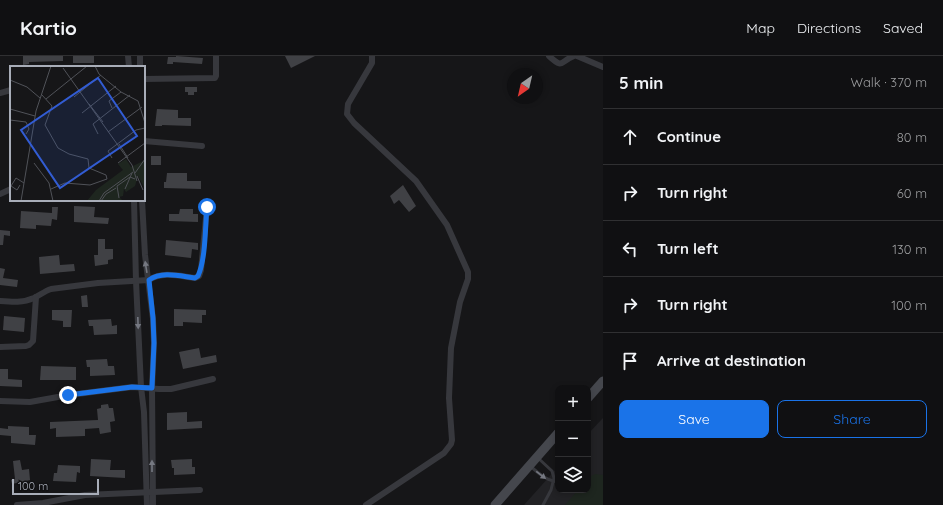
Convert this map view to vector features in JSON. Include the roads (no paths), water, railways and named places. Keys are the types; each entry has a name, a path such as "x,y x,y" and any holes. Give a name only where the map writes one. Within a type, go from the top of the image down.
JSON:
{"main road":[{"path":"591,395 603,381"},
{"path":"495,505 555,436"}],"street":[{"path":"128,56 129,66"},
{"path":"145,79 215,78 216,56"},
{"path":"366,505 444,453 451,444 449,398 451,348 457,313 468,279 468,272 448,225 434,205 416,181 347,114 348,104 372,63 372,56"},
{"path":"549,56 559,64 564,63 575,56 603,67"},
{"path":"0,93 10,90"},
{"path":"145,141 202,146"},
{"path":"0,194 10,189"},
{"path":"134,201 141,387 149,492 153,505"},
{"path":"142,201 144,255 149,280 154,337 149,492 147,505"},
{"path":"0,301 20,302 36,297 51,289 66,286 149,280 155,276 162,275 195,278 201,270 207,207"},
{"path":"0,347 26,346 34,341 36,297"},
{"path":"0,401 30,402 68,395 132,387 171,389 213,379"},
{"path":"17,505 43,503 84,495 200,490"}],"lane":[{"path":"537,457 553,473 554,480 543,505"},
{"path":"530,465 547,479 554,480"}]}
